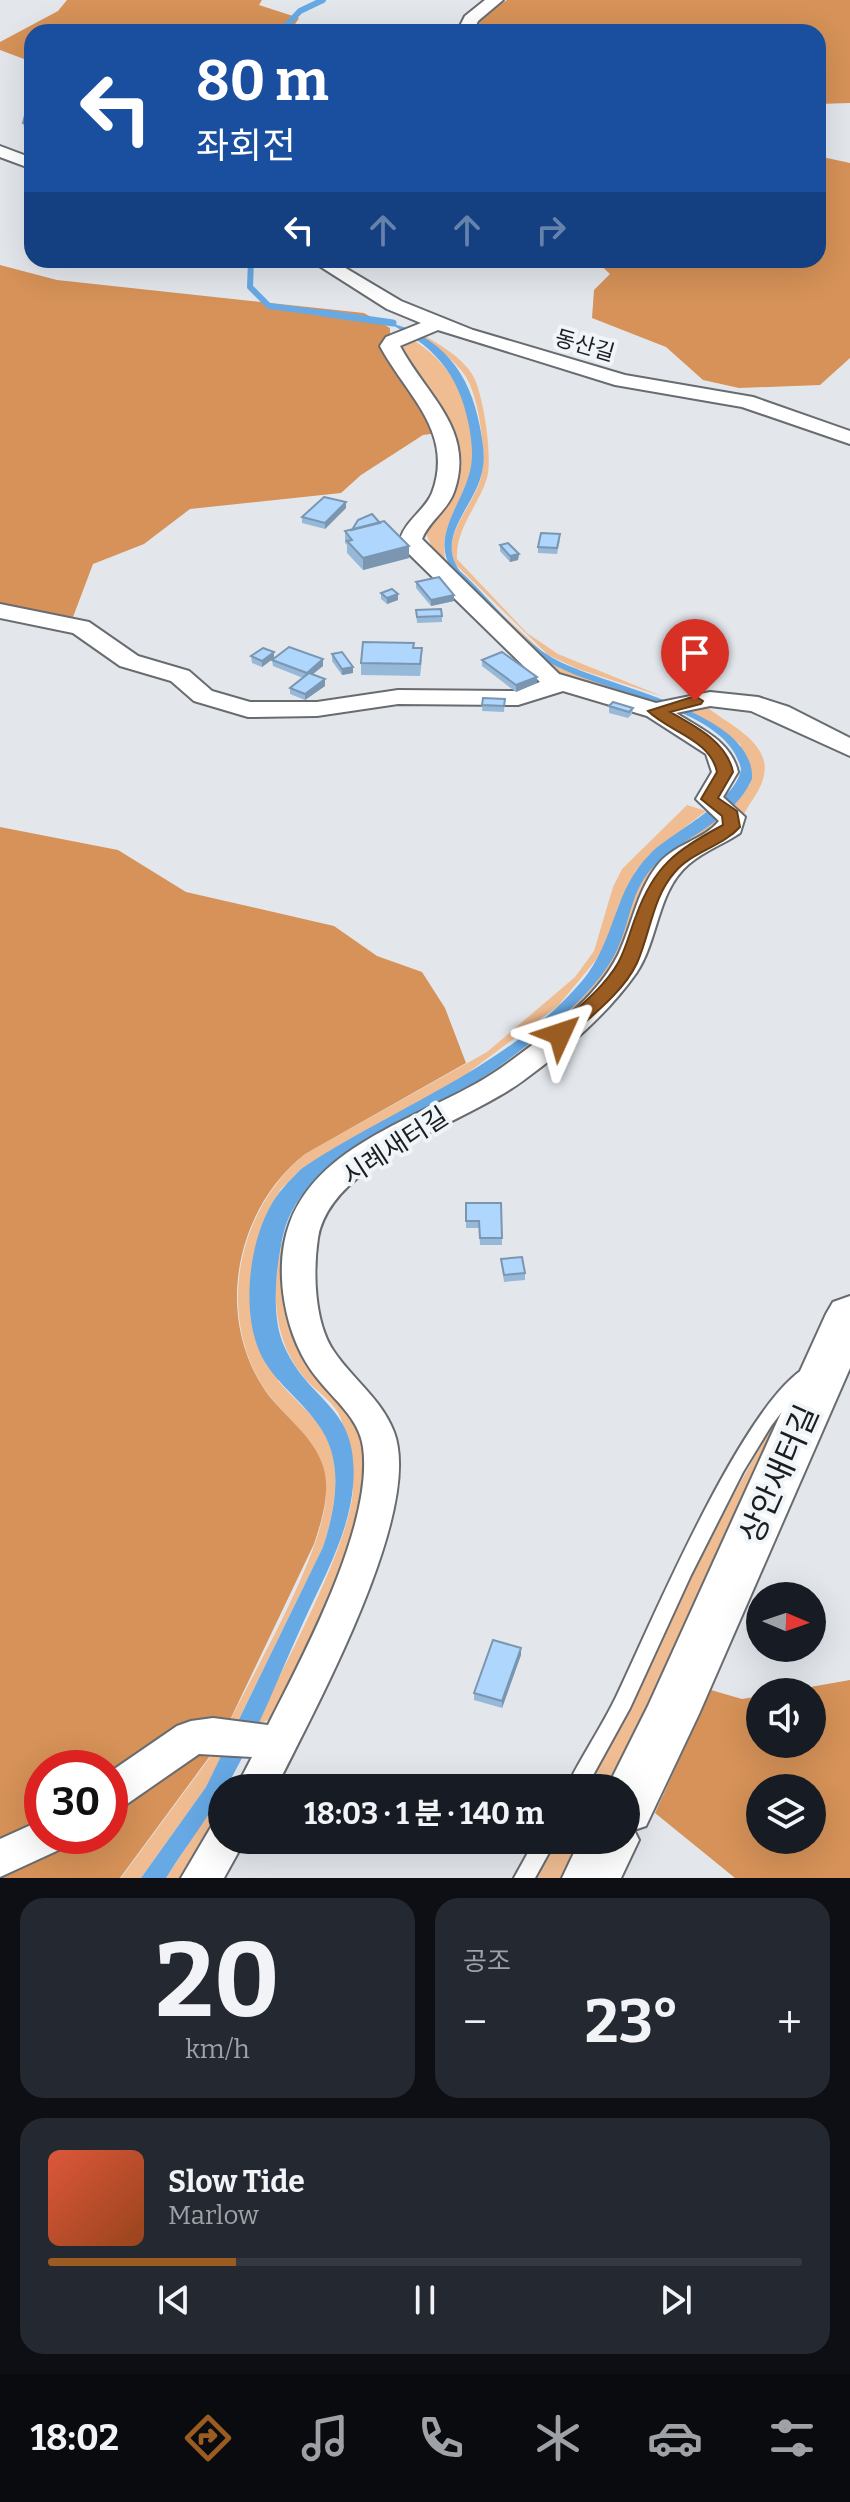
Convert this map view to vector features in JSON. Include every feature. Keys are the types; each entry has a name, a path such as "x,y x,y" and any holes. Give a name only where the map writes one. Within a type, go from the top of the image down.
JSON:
{"street":[{"path":"469,24 495,0"},
{"path":"0,151 24,161"},
{"name":"동산길","path":"332,268 394,305 419,331 657,389 746,401 850,438"},
{"name":"시례새터길","path":"256,1774 255,1740 352,1579 371,1527 381,1472 379,1439 366,1409 322,1360 307,1330 301,1271 305,1224 311,1210 329,1189 366,1159 508,1077 576,1021 627,964 654,890 668,869 693,848 731,827 733,818 709,796 725,772 722,757 666,707 559,684 526,660 411,539 443,494 447,448 444,427 435,408 391,348 393,341 419,331"},
{"path":"0,611 81,627 129,661 180,676 203,696 248,710 317,709 398,697 518,698 559,684"},
{"path":"666,707 713,700 772,707 850,748"},
{"name":"상안새터길","path":"640,1777 850,1314"},
{"path":"128,1781 181,1743 200,1736 255,1740"},
{"path":"0,1859 24,1847"},
{"path":"201,1878 216,1854"},
{"path":"591,1878 603,1854"}],"lane":[{"path":"584,1774 621,1706 714,1509 753,1441 796,1379 816,1369 826,1368"},
{"path":"524,1878 538,1854"}],"shaded area":[{"path":"67,0 262,0 259,5 299,18 295,24 34,24 58,11"},
{"path":"507,0 850,0 850,103 826,104 826,24 478,24 484,15"},
{"path":"24,29 24,59 0,50 0,42"},
{"path":"826,158 850,163 850,358 820,385 739,388 703,380 666,347 592,318 594,290 610,274 604,268 826,268"},
{"path":"0,265 57,280 364,313 390,328 390,338 438,433 423,435 361,475 341,493 190,509 144,544 93,564 73,617 0,604"},
{"path":"423,335 444,347 472,374 486,424 489,456 487,478 460,537 457,559 527,633 558,654 664,697 578,669 548,655 452,561 456,530 480,481 483,458 481,428 475,399 466,377 445,354 419,337"},
{"path":"411,339 441,363 453,379 463,396 473,434 470,473 445,538 446,562 560,668 650,699 563,678 434,552 425,531 451,479 398,349 400,343"},
{"path":"707,707 746,735 761,753 763,780 744,814 734,805 750,784 740,744 687,711"},
{"path":"687,805 706,811 650,854 636,870 618,907 605,949 558,1006 465,1075 301,1169 281,1189 269,1209 278,1381 317,1422 326,1436 335,1467 334,1500 323,1547 238,1721 230,1721 303,1575 323,1516 326,1492 324,1475 312,1446 262,1385 248,1356 240,1325 238,1293 242,1262 250,1231 264,1202 282,1176 305,1154 487,1052 575,977 594,951 613,887 622,869"},
{"path":"720,817 722,819 634,930 598,989 527,1054 394,1133 293,1242 346,1396 370,1453 360,1524 324,1613 272,1719 256,1724 330,1569 350,1507 353,1484 341,1419 331,1403 298,1369 289,1354 278,1322 277,1270 292,1215 313,1184 341,1158 480,1080 512,1058 563,1015 587,992 613,956 631,902 648,872 677,846"},
{"path":"0,827 118,850 186,892 334,926 377,956 422,972 445,1008 466,1063 305,1154 282,1176 263,1202 250,1230 241,1261 237,1292 239,1324 247,1355 261,1384 318,1454 325,1476 326,1495 322,1515 314,1544 218,1745 120,1878 0,1878"},
{"path":"782,1410 785,1411 616,1774 592,1774 705,1550"},
{"path":"850,1680 850,1878 735,1878 655,1813 711,1690 746,1698 746,1758 826,1758 826,1684"},
{"path":"219,1745 227,1747 213,1774 208,1774 206,1787 141,1878 121,1878"},
{"path":"208,1814 208,1847 187,1878 166,1878"},
{"path":"548,1854 576,1854 564,1878 534,1878"}],"water":[{"path":"384,321 404,327 437,346 460,373 475,407 484,452 483,464 477,488 454,535 453,559 460,571 524,636 548,655 669,702 728,734 746,755 752,779 744,793 721,817 666,855 646,875 609,964 571,1008 485,1076 393,1125 335,1162 311,1185 292,1211 284,1233 277,1272 279,1330 296,1367 331,1408 349,1438 353,1459 351,1504 334,1556 234,1774 212,1774 323,1547 334,1500 335,1468 326,1437 262,1357 251,1322 252,1261 262,1223 270,1207 301,1169 485,1062 552,1012 593,966 621,899 638,868 660,845 728,793 741,769 730,747 711,729 685,714 564,670 543,658 508,628 454,572 447,560 445,536 472,463 469,426 451,376 430,350"},
{"path":"208,1783 208,1815 166,1878 141,1878"}],"building":[{"path":"324,497 346,502 325,523 302,517"},
{"path":"372,514 380,523 352,530 358,520"},
{"path":"384,521 409,546 363,558 347,541 352,540 345,531"},
{"path":"541,533 560,534 557,548 538,547"},
{"path":"508,543 519,554 510,556 500,545"},
{"path":"439,577 454,595 431,600 416,582"},
{"path":"392,589 398,594 387,598 381,593"},
{"path":"441,609 442,616 417,617 416,610"},
{"path":"363,642 414,643 413,648 422,648 420,664 361,663"},
{"path":"289,647 323,659 307,673 272,660"},
{"path":"263,648 274,652 262,661 251,656"},
{"path":"342,652 353,667 342,669 332,654"},
{"path":"502,652 537,677 516,685 482,660"},
{"path":"309,673 325,679 305,694 290,688"},
{"path":"483,698 505,699 504,706 482,705"},
{"path":"613,702 633,708 629,712 609,706"},
{"path":"466,1203 501,1203 502,1238 480,1238 479,1221 466,1221"},
{"path":"522,1257 525,1273 504,1275 501,1259"},
{"path":"493,1640 521,1648 502,1701 474,1693"}],"waterway":[{"path":"288,24 300,11 323,0"},
{"path":"251,268 250,287 269,306 326,314"},
{"path":"326,314 338,315"},
{"path":"326,314 393,323"}],"route":[{"path":"560,1034 600,997 627,964 654,890 668,869 693,848 731,827 731,815 709,799 725,772 722,757 691,730 656,711 676,703 695,701"}]}
